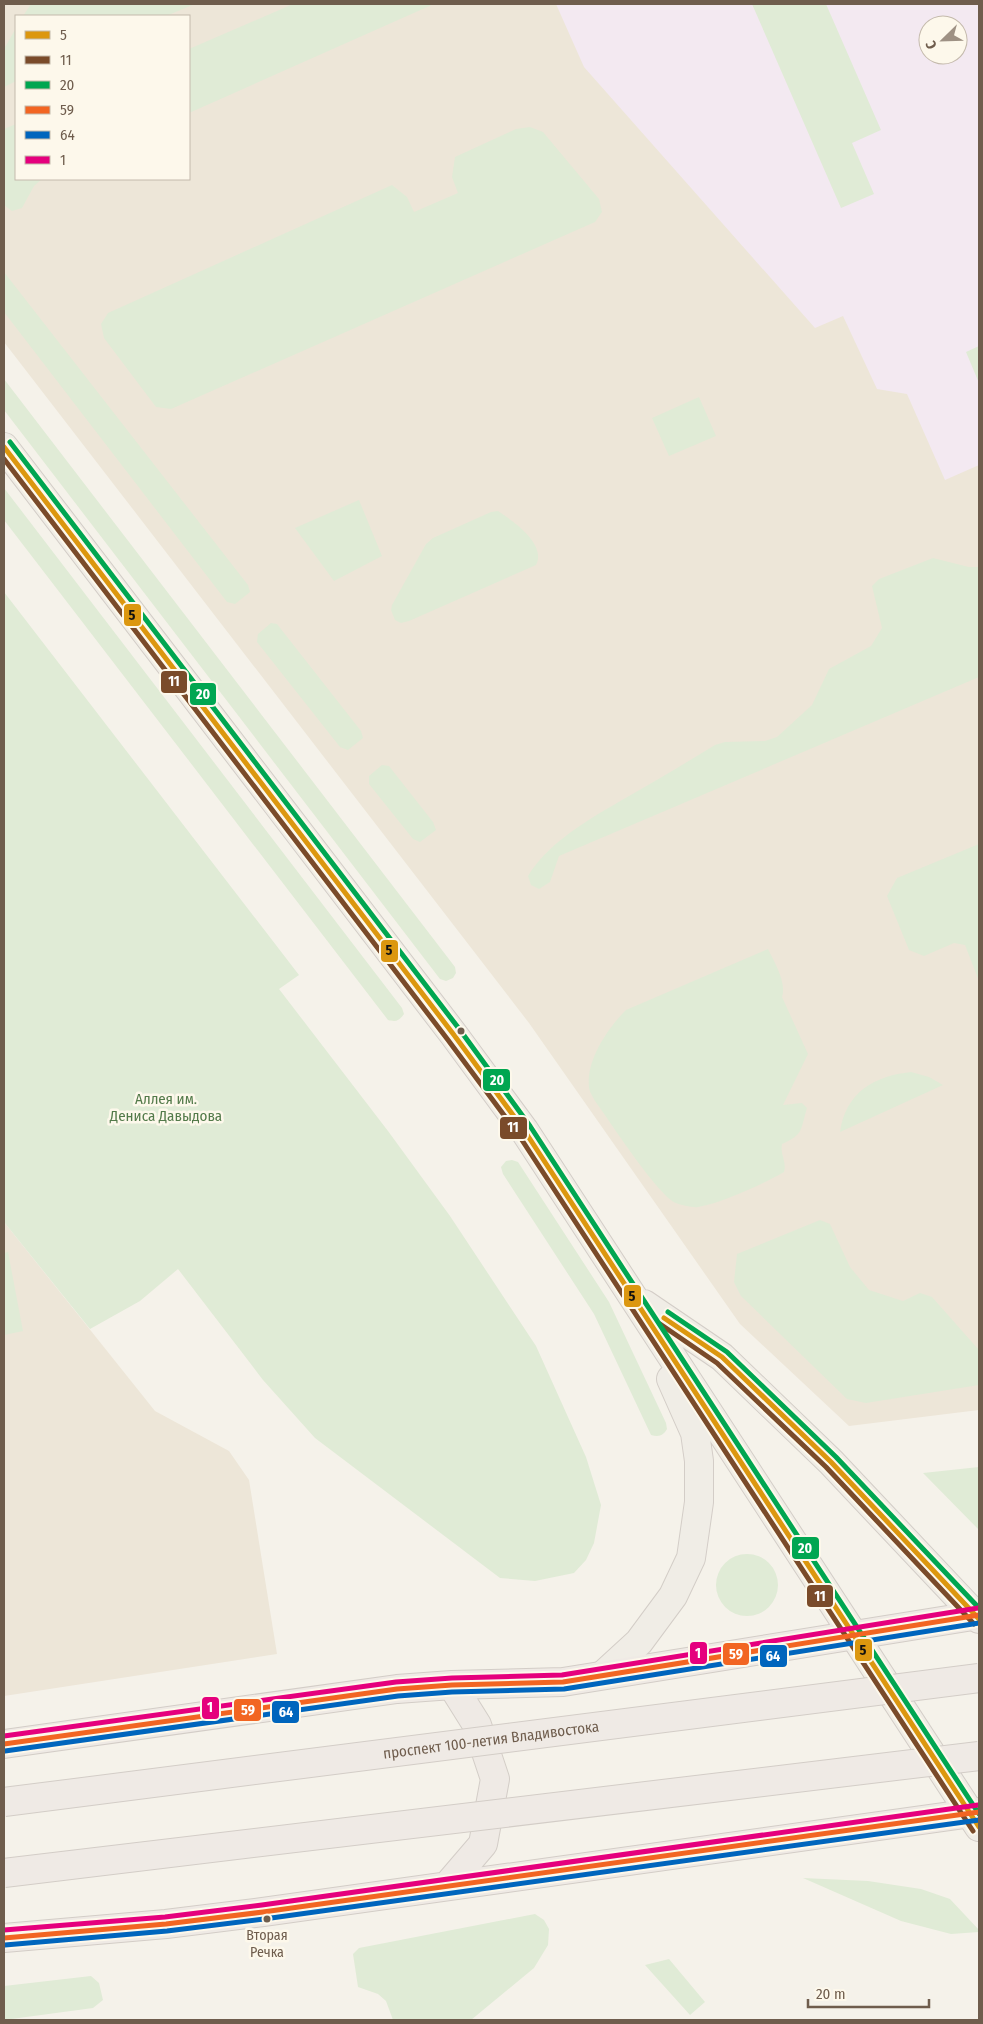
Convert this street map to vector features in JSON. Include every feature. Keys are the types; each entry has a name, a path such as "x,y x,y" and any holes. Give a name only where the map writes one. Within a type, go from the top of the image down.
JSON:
{"highway":[{"path":"4,1744 397,1689 452,1685 563,1682 854,1634 978,1616"},
{"name":"проспект 100-летия Владивостока","path":"4,1802 979,1678"},
{"path":"446,1886 483,1844 494,1779 477,1725 452,1685"},
{"path":"4,1874 979,1756"},
{"path":"4,1938 166,1924 263,1912 446,1886 976,1817"}],"main road":[{"path":"4,447 454,1035 524,1130 976,1817"},
{"path":"634,1298 722,1357 831,1462 978,1616"},
{"path":"603,1675 639,1642 673,1596 691,1558 699,1502 699,1461 696,1433 634,1298"}],"shaded area":[{"path":"4,4 979,4 979,1410 849,1426 740,1324 529,1023 4,342"},
{"path":"556,4 979,4 979,465 945,480 907,394 877,389 843,316 815,328 584,67"},
{"path":"4,1222 155,1411 229,1451 249,1480 277,1654 4,1696"}],"green space":[{"path":"31,4 195,4 168,15 24,15"},
{"path":"293,4 434,4 190,113 190,49"},
{"path":"752,4 826,4 881,130 852,143 874,194 841,208"},
{"path":"15,30 15,82 4,87 4,49"},
{"path":"15,124 15,180 41,180 34,186 22,208 12,211 4,205 4,129"},
{"path":"530,127 543,132 599,199 602,212 595,222 171,409 156,407 104,338 101,324 108,313 392,185 407,197 414,212 458,193 452,177 455,157 516,129"},
{"path":"4,272 248,585 250,592 235,604 227,602 4,312"},
{"path":"979,346 979,383 966,352"},
{"path":"4,379 455,967 456,973 453,978 446,981 440,979 4,410"},
{"path":"699,397 716,436 669,456 652,418"},
{"path":"4,488 402,1008 404,1014 399,1020 388,1020 4,520"},
{"path":"359,500 382,556 334,581 295,528"},
{"path":"498,511 520,527 533,541 538,557 536,565 409,621 401,623 395,620 391,610 392,605 426,544 433,538 491,512"},
{"path":"933,558 969,567 979,567 979,677 559,856 550,882 539,889 531,885 528,876 549,850 577,828 607,809 715,745 725,742 765,741 777,737 812,705 829,669 871,646 882,628 872,586 879,579"},
{"name":"Аллея им. Дениса Давыдова","path":"4,592 299,975 279,989 388,1131 450,1216 536,1346 586,1457 601,1505 594,1543 586,1560 574,1573 535,1581 500,1578 315,1438 263,1380 178,1269 140,1301 90,1329 4,1222"},
{"path":"271,623 277,624 361,731 363,738 348,750 340,747 257,642 258,634"},
{"path":"382,765 389,766 433,822 436,830 420,842 413,839 369,784 369,776"},
{"path":"979,844 979,981 965,945 954,943 924,956 909,950 887,896 897,878"},
{"path":"768,949 783,985 782,997 808,1054 783,1105 802,1103 807,1108 802,1127 798,1134 782,1144 784,1172 719,1202 696,1207 678,1204 668,1197 646,1173 595,1101 589,1087 591,1066 606,1035 626,1010"},
{"path":"911,1072 929,1077 943,1085 840,1132 848,1106 864,1088 885,1077"},
{"path":"506,1161 518,1162 609,1302 666,1423 667,1429 662,1435 651,1435 594,1314 503,1174 501,1167"},
{"path":"820,1220 830,1224 850,1267 869,1290 903,1301 920,1293 932,1297 979,1350 979,1385 866,1403 847,1399 741,1296 734,1282 737,1254"},
{"path":"8,1252 23,1331 4,1335 4,1253"},
{"path":"979,1467 979,1530 923,1473"},
{"path":"747,1554 764,1559 769,1563 773,1568 778,1585 773,1602 769,1607 764,1611 747,1616 730,1611 725,1607 721,1602 716,1585 721,1568 725,1563 730,1559"},
{"path":"803,1878 868,1881 921,1889 950,1899 979,1932 951,1934 901,1921"},
{"path":"535,1914 544,1920 549,1929 548,1945 534,1968 471,2020 393,2020 386,2001 378,1994 358,1987 353,1954 359,1948"},
{"path":"669,1959 705,2002 690,2015 645,1965"},
{"path":"91,1976 99,1983 103,2000 93,2008 4,2020 4,1986"}],"transit line":[{"name":"20","path":"10,442 460,1030 530,1126 979,1814"},
{"name":"5","path":"4,447 454,1035 524,1130 979,1827"},
{"name":"11","path":"4,459 518,1134 973,1831"},
{"name":"20","path":"668,1312 727,1352 836,1457 979,1608"},
{"name":"5","path":"664,1318 722,1357 831,1462 979,1619"},
{"name":"11","path":"660,1324 717,1363 826,1467 974,1624"},
{"name":"1","path":"4,1736 396,1682 452,1678 562,1675 978,1608"},
{"name":"59","path":"4,1744 397,1689 452,1685 563,1682 979,1615"},
{"name":"64","path":"5,1751 398,1696 452,1692 564,1689 979,1623"},
{"name":"1","path":"4,1930 165,1917 262,1905 978,1805"},
{"name":"59","path":"4,1938 166,1924 263,1912 979,1812"},
{"name":"64","path":"5,1945 167,1931 264,1919 979,1820"}],"place":[{"name":"Вторая Речка","path":"267,1919"}]}
